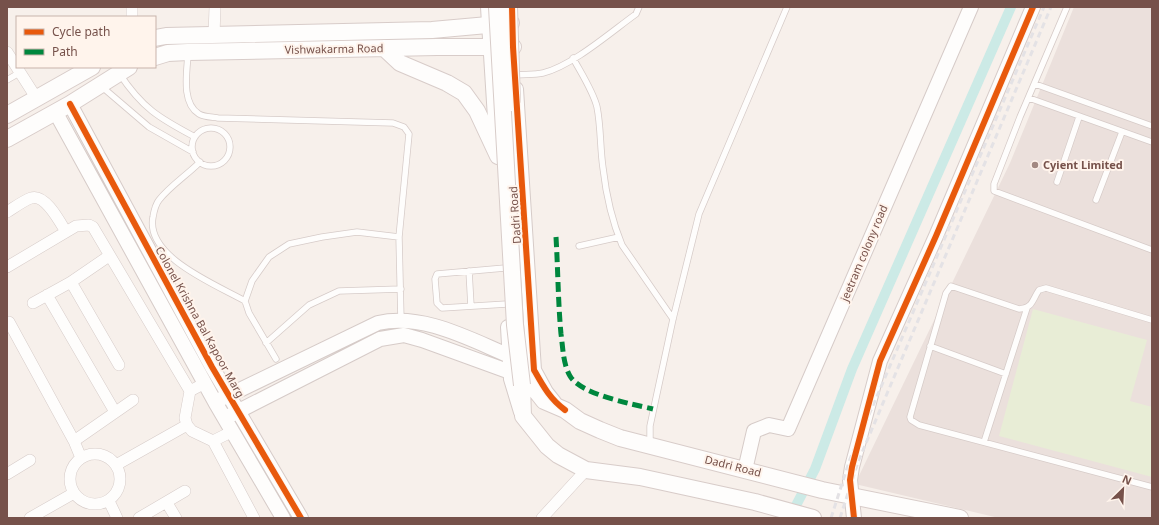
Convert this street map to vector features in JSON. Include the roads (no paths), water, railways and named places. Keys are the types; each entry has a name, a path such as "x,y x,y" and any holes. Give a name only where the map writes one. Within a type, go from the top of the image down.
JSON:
{"main road":[{"path":"497,7 515,326 528,379"},
{"path":"509,7 516,214 528,379 523,416"},
{"name":"Vishwakarma Road","path":"156,38 166,36 432,30 489,26 512,15"},
{"name":"Vishwakarma Road","path":"156,57 168,53 188,52 513,47"},
{"path":"384,48 400,63 447,83 464,93 476,111 498,156"},
{"path":"7,116 90,68"},
{"path":"7,139 59,119 70,104 124,70"},
{"name":"Dadri Road","path":"528,379 544,401 565,410 580,421 620,438 822,490 960,518"},
{"name":"Dadri Road","path":"523,416 547,446 558,455 586,470 640,477 755,502 813,518"}],"street":[{"path":"214,35 215,7"},
{"name":"Dadri Road","path":"488,7 505,268 510,372 515,398 523,416"},
{"name":"jeetram colony road","path":"745,470 754,431 769,424 788,429 971,7"},
{"path":"854,518 850,480 852,467 880,361 936,236 1033,7"},
{"name":"Dadri Road","path":"512,15 534,354 528,379"},
{"path":"7,52 16,68"},
{"path":"16,68 37,99"},
{"name":"Colonel Krishna Bal Kapoor Marg","path":"70,104 228,394 232,414 233,431 283,518"},
{"name":"Colonel Krishna Bal Kapoor Marg","path":"59,119 216,402 232,414 301,518"},
{"path":"7,212 31,198 36,197 48,204 66,232"},
{"path":"7,267 76,226 89,225 93,227 190,391 185,418 188,425 192,431 213,441 254,518"},
{"path":"33,303 46,294 71,282 109,256"},
{"path":"71,282 119,365"},
{"path":"46,294 115,412"},
{"path":"216,402 228,394 378,323 394,319 440,328 510,356 534,354"},
{"path":"9,322 74,441 81,458"},
{"path":"232,414 380,339 391,336 404,335 422,340 528,379"},
{"path":"190,391 205,383"},
{"path":"74,441 133,400"},
{"path":"116,465 188,425"},
{"path":"213,441 233,431"},
{"path":"97,454 108,457 116,465 121,476 120,487 109,501 93,504 82,501 74,493 70,477 73,467 81,458 97,454"},
{"path":"7,474 30,460"},
{"path":"542,518 586,470"},
{"path":"139,518 167,503 185,491"},
{"path":"30,518 74,493"},
{"path":"109,501 117,518"},
{"path":"167,503 176,518"}],"lane":[{"path":"515,75 542,73 556,68 573,58 636,14 638,7"},
{"path":"650,445 650,426 673,320 699,214 787,7"},
{"path":"1068,7 994,184 994,191 1152,250"},
{"path":"188,52 187,92 191,105 199,114 218,118 393,123 404,127 409,134 400,237 402,320"},
{"path":"573,58 596,105 603,168 614,225 622,245 673,320"},
{"path":"124,70 144,106 160,119 195,137"},
{"path":"7,80 19,73"},
{"path":"1035,84 1152,126"},
{"path":"100,85 149,127 192,152 200,162 206,165 218,164 228,155 229,143 222,132 217,129 204,129 195,137 192,152"},
{"path":"1029,98 1152,142"},
{"path":"1057,182 1079,117"},
{"path":"1096,200 1122,132"},
{"path":"200,162 159,200 154,209 151,224 157,242 178,262 245,301"},
{"path":"276,359 249,313 245,301 252,281 269,257 289,244 322,237 357,232 400,237"},
{"path":"579,246 619,237"},
{"path":"505,268 437,274 437,303 442,308 507,304"},
{"path":"469,271 472,306"},
{"path":"1152,320 1046,288 1039,290 1032,304 1027,308 1019,309 951,286 946,293 930,346 919,384 911,420 919,425 1152,487"},
{"path":"266,343 309,305 339,291 401,289"},
{"path":"984,442 1027,308"},
{"path":"930,346 1006,374"}],"waterway":[{"path":"790,517 815,469 852,369 1011,7"}],"railway":[{"path":"831,518 850,459 1044,7"},
{"path":"840,518 858,462 1051,7"}],"place":[{"name":"Cyient Limited","path":"1035,165"}]}
